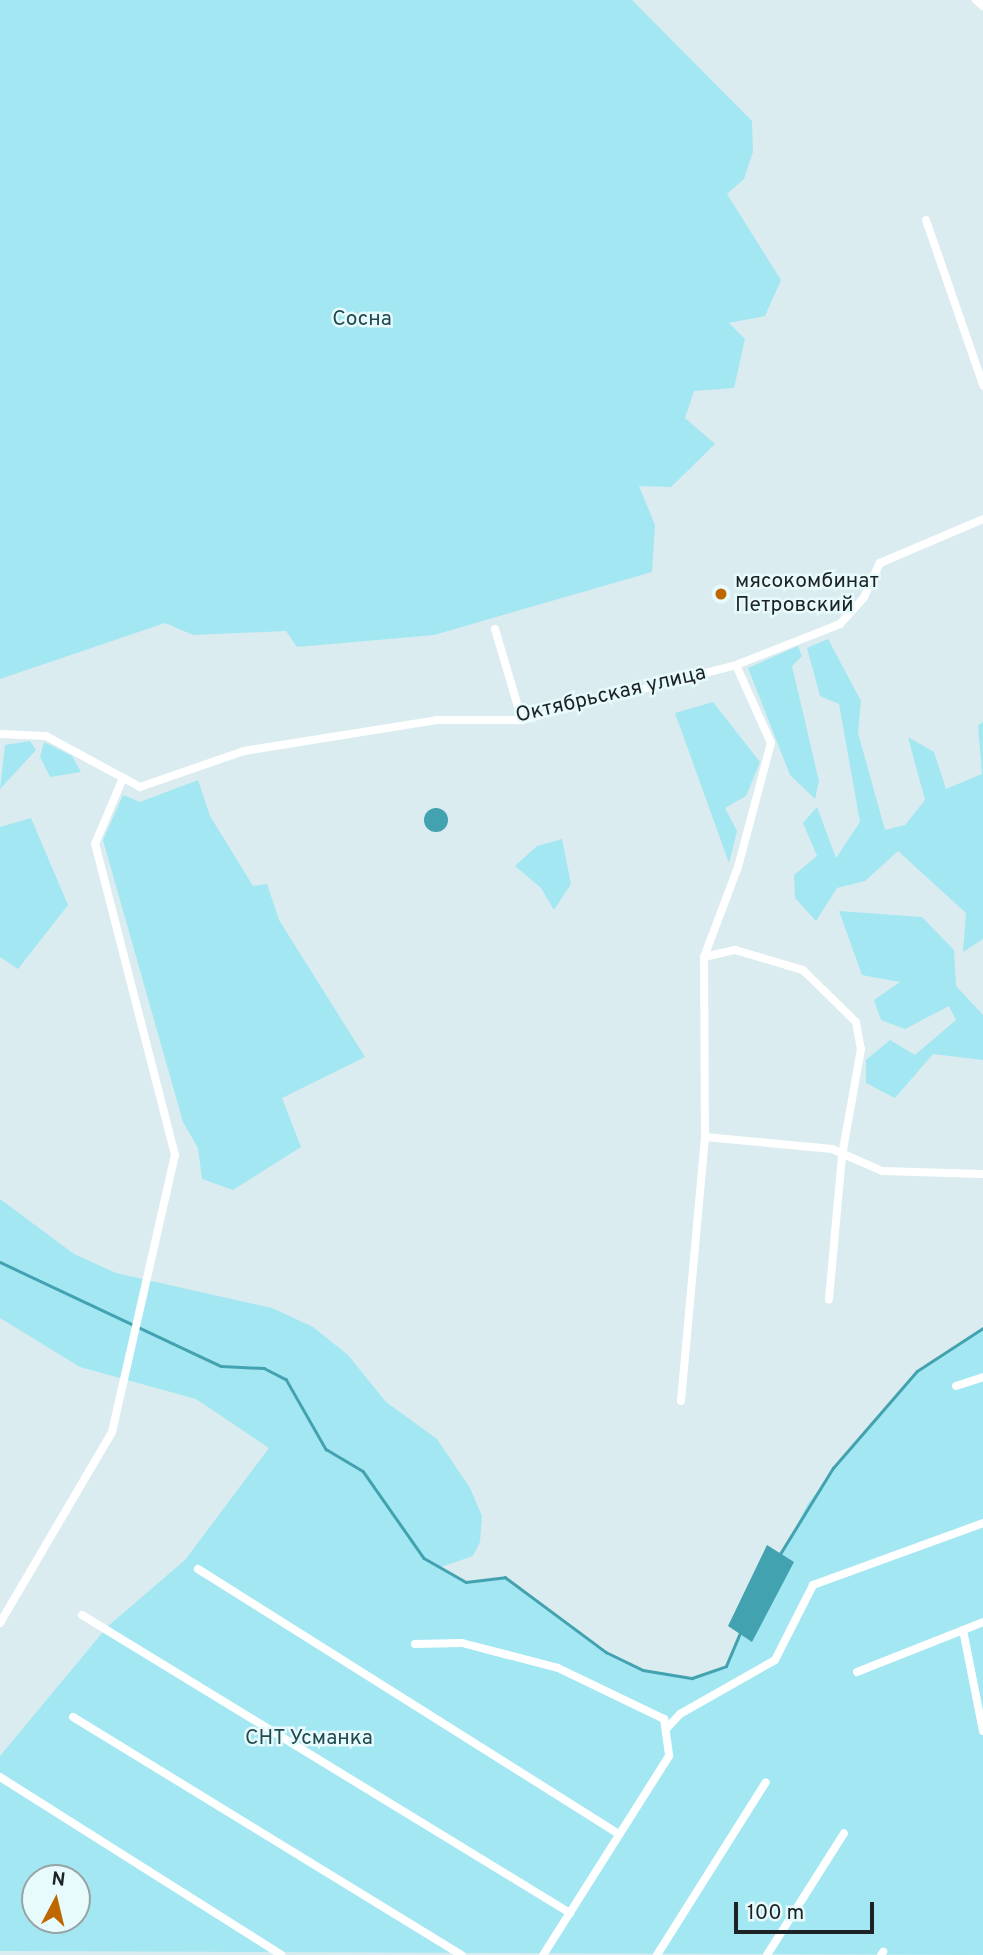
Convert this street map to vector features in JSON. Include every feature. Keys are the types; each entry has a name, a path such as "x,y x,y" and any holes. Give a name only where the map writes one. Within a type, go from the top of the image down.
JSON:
{"street":[{"path":"976,0 983,6"},
{"path":"926,220 983,385"},
{"name":"Октябрьская улица","path":"0,734 46,736 140,787 244,751 436,720 522,720 736,665 840,624 864,597 880,563 983,519"},
{"path":"495,629 522,720"},
{"path":"681,1401 705,1137 704,957 770,761 771,743 736,665"},
{"path":"0,1623 112,1432 176,1155 95,844 123,778"},
{"path":"704,957 735,950 764,954 803,970 844,1004 861,1049 842,1156 829,1299"},
{"path":"705,1137 807,1144 882,1171 983,1174"},
{"path":"956,1387 983,1377"},
{"path":"667,1728 680,1714 775,1660 813,1586 983,1523"},
{"path":"198,1569 619,1834"},
{"path":"82,1615 570,1913"},
{"path":"857,1672 983,1622"},
{"path":"963,1630 983,1731"},
{"path":"415,1644 461,1643 558,1668 664,1719 669,1756 543,1955"},
{"path":"73,1717 462,1955"},
{"path":"0,1777 282,1955"},
{"path":"657,1955 766,1782"},
{"path":"768,1955 844,1833"}],"green space":[{"name":"Сосна","path":"0,0 632,0 752,121 753,152 744,179 727,194 781,280 765,316 729,323 745,339 734,388 694,391 685,418 715,444 671,487 639,486 655,525 652,572 434,635 297,647 286,631 193,635 165,623 0,679"},
{"path":"828,639 861,701 858,733 885,830 905,825 925,800 908,737 934,752 946,789 982,774 978,725 983,722 983,939 963,952 966,913 898,851 865,881 837,888 816,921 795,898 794,875 817,856 803,823 817,807 836,858 860,822 839,704 820,696 807,648"},
{"path":"798,646 802,656 792,666 819,781 815,799 790,775 748,668"},
{"path":"713,702 760,762 746,796 725,808 737,831 729,863 675,713"},
{"path":"30,741 36,750 0,789 5,745"},
{"path":"44,742 72,756 81,772 50,777 40,757"},
{"path":"198,780 210,816 253,886 267,884 279,920 365,1057 282,1098 301,1147 233,1190 202,1179 198,1148 183,1122 103,840 123,795 140,802"},
{"path":"31,818 68,905 18,969 0,957 0,827"},
{"path":"562,839 571,884 554,910 541,888 515,866 537,846"},
{"path":"839,911 922,917 954,950 956,986 983,1015 983,1060 933,1054 895,1098 866,1083 866,1060 890,1040 915,1055 956,1020 949,1006 905,1029 881,1020 874,1000 900,982 862,975"},
{"name":"СНТ Усманка","path":"0,1199 74,1254 116,1273 272,1308 313,1327 348,1355 386,1402 437,1439 470,1488 482,1516 480,1542 473,1556 441,1567 466,1582 505,1577 606,1652 643,1670 691,1678 726,1666 807,1505 854,1443 917,1371 983,1328 983,1955 0,1951 0,1756 107,1627 185,1560 269,1448 196,1399 80,1367 0,1318"}],"shaded area":[{"path":"436,808 444,812 448,820 444,828 436,832 428,828 424,820 428,812"},
{"path":"767,1545 794,1562 752,1642 728,1626"}],"waterway":[{"path":"0,1262 221,1366 264,1368 286,1379 326,1449 363,1471 424,1558 466,1582 505,1577 606,1652 643,1670 692,1678 726,1666 741,1631"},
{"path":"780,1554 833,1468 917,1371 983,1328"}],"place":[{"name":"мясокомбинат Петровский","path":"721,594"}]}
